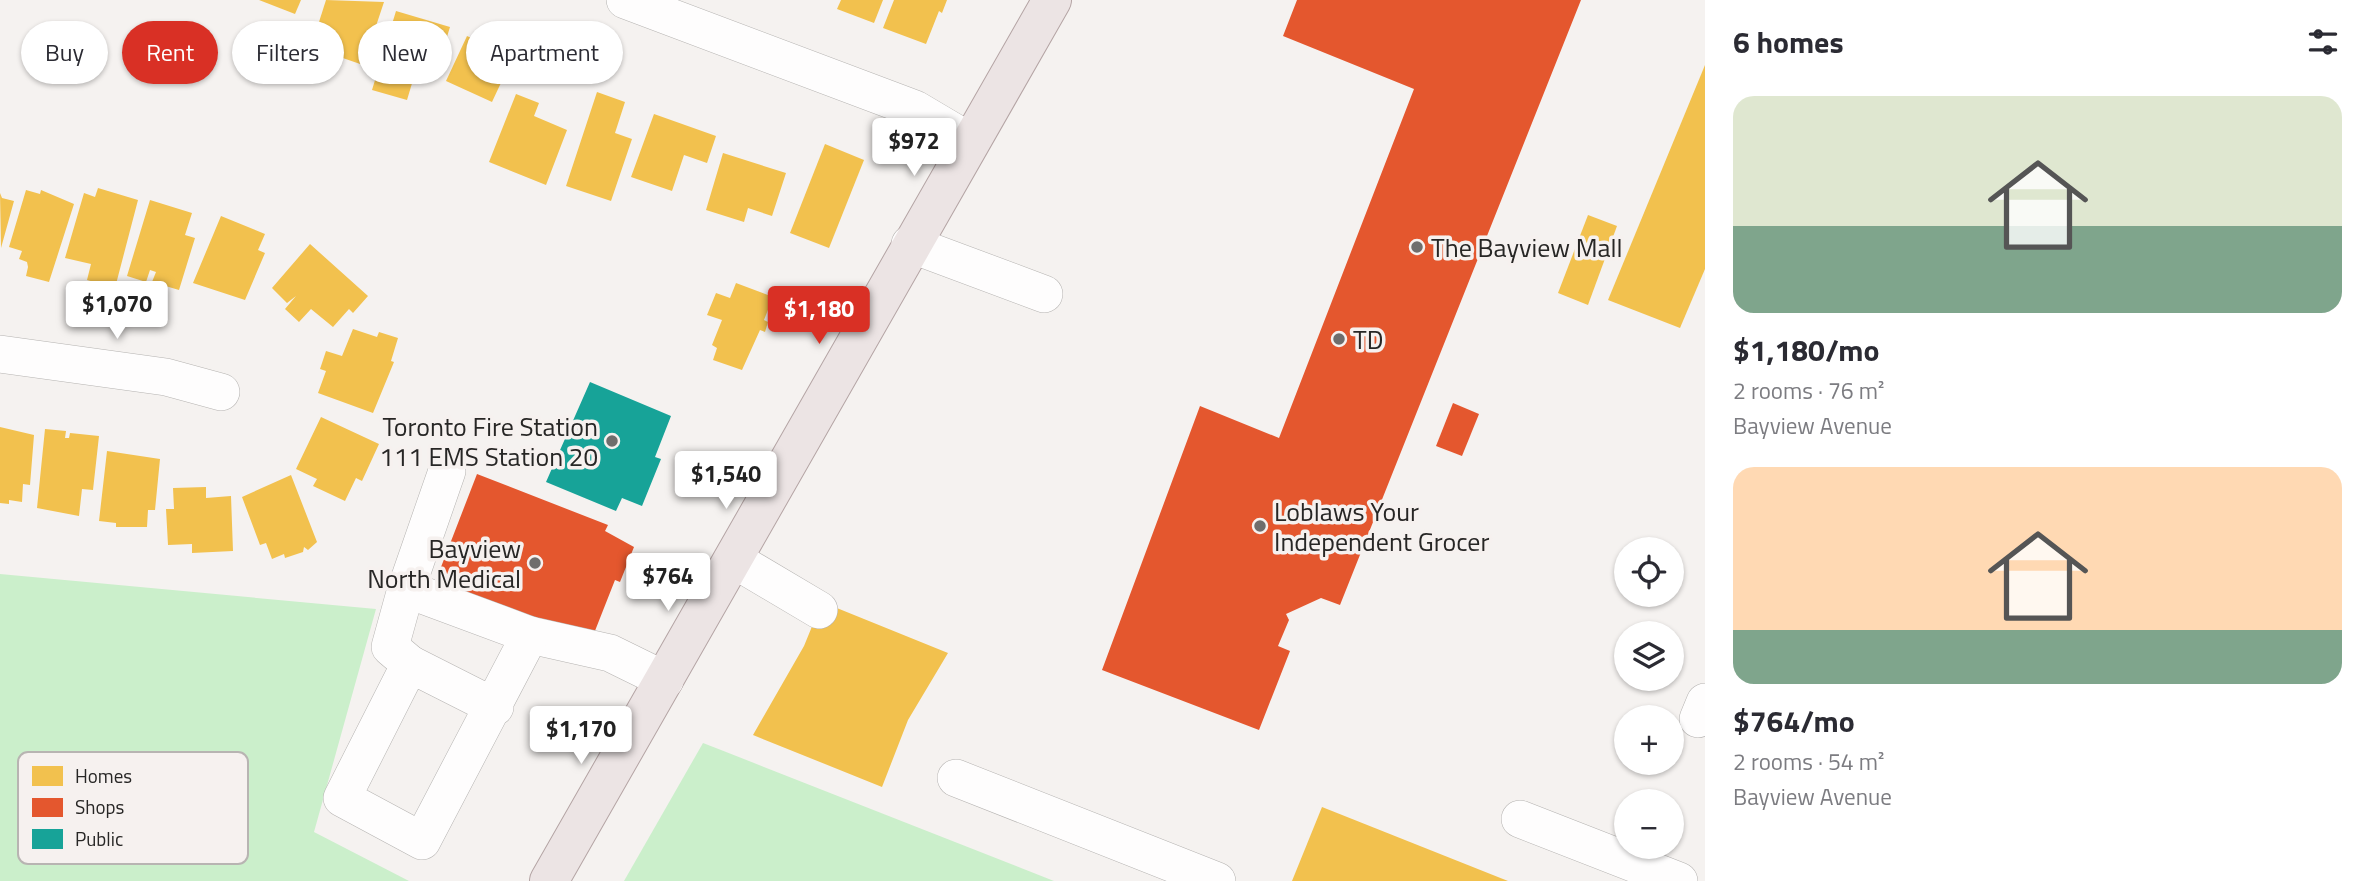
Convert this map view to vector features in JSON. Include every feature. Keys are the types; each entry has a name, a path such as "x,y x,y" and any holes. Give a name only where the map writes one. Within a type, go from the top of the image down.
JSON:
{"main road":[{"path":"549,881 910,244 1052,0"}],"street":[{"path":"625,0 915,109 970,141"},
{"path":"910,244 1044,294"},
{"path":"0,354 166,377 220,392"},
{"path":"447,471 406,589 390,647 410,664 495,707"},
{"path":"733,559 819,610"},
{"path":"406,589 530,635 610,653 665,680"},
{"path":"410,664 342,798 422,841 495,707 530,635"},
{"path":"956,778 1217,881"},
{"path":"1520,819 1679,881"}],"green space":[{"path":"0,574 376,609 314,832 409,881 0,881"},
{"path":"703,743 721,750 1054,881 624,881"}],"building: Homes":[{"path":"259,0 301,0 295,14"},
{"path":"326,0 384,2 378,21 358,21 358,63 344,58 344,21 319,21"},
{"path":"841,0 883,0 874,23 837,9"},
{"path":"894,0 947,0 942,13 939,11 926,44 883,28"},
{"path":"396,11 430,21 393,21"},
{"path":"466,38 466,84 500,84 492,102 452,84 452,68"},
{"path":"1705,65 1705,269 1680,328 1608,300"},
{"path":"374,84 412,84 407,100 372,90"},
{"path":"597,92 625,102 615,133 632,139 611,201 566,186"},
{"path":"516,94 539,103 534,116 567,130 546,185 489,162"},
{"path":"654,114 716,136 707,163 684,155 672,191 631,177"},
{"path":"825,144 864,160 829,248 790,233"},
{"path":"723,153 786,173 772,216 748,208 744,222 706,210"},
{"path":"98,188 138,200 115,288 87,280 91,264 65,258 84,193 95,197"},
{"path":"26,190 40,194 41,190 74,204 49,282 26,276 27,262 19,259 22,251 9,247"},
{"path":"0,193 2,198 14,201 1,248"},
{"path":"150,200 192,213 185,235 195,238 179,290 152,282 156,272 150,270 146,282 127,276"},
{"path":"1588,215 1617,226 1588,305 1558,293"},
{"path":"221,216 265,234 258,250 265,253 245,300 193,283"},
{"path":"310,244 368,296 353,313 349,309 333,327 311,309 299,322 285,309 296,296 287,303 272,288"},
{"path":"736,283 773,297 764,320 768,322 765,332 760,330 742,370 713,360 717,348 712,345 722,320 707,315 716,293 730,298"},
{"path":"353,329 377,337 379,332 398,338 391,361 394,362 373,413 318,393 326,371 320,369 326,351 342,356"},
{"path":"321,417 379,444 362,481 356,478 345,501 313,486 317,479 296,469"},
{"path":"0,427 34,435 30,485 23,484 22,502 9,500 9,504 0,503"},
{"path":"45,429 66,431 65,438 69,438 70,433 99,436 93,490 82,489 79,516 37,508"},
{"path":"107,451 160,459 155,510 148,510 147,527 116,527 116,523 99,521"},
{"path":"291,475 317,542 308,550 304,547 303,552 285,558 284,554 272,559 266,543 260,545 242,497"},
{"path":"206,487 206,498 231,496 233,551 192,553 192,544 168,545 166,509 174,509 173,488"},
{"path":"822,602 948,653 908,720 882,787 753,735 804,646"},
{"path":"1322,807 1508,881 1292,881"}],"building: Shops":[{"name":"The Bayview Mall","path":"1297,0 1581,0 1340,605 1321,598 1286,614 1289,620 1278,646 1290,651 1259,730 1102,670 1200,406 1279,438 1414,89 1283,36"},
{"path":"1453,403 1479,414 1462,456 1436,446"},
{"name":"Bayview North Medical","path":"477,474 608,525 605,531 634,547 620,582 615,580 591,641 436,580"}],"building: Public":[{"name":"Toronto Fire Station 111 EMS Station 20","path":"590,382 671,416 655,457 661,459 642,506 622,498 616,511 546,482"}],"place":[{"name":"The Bayview Mall","path":"1417,247"},
{"name":"TD","path":"1339,339"},
{"name":"Toronto Fire Station 111 EMS Station 20","path":"612,441"},
{"name":"Loblaws Your Independent Grocer","path":"1260,526"},
{"name":"Bayview North Medical","path":"535,563"}]}
